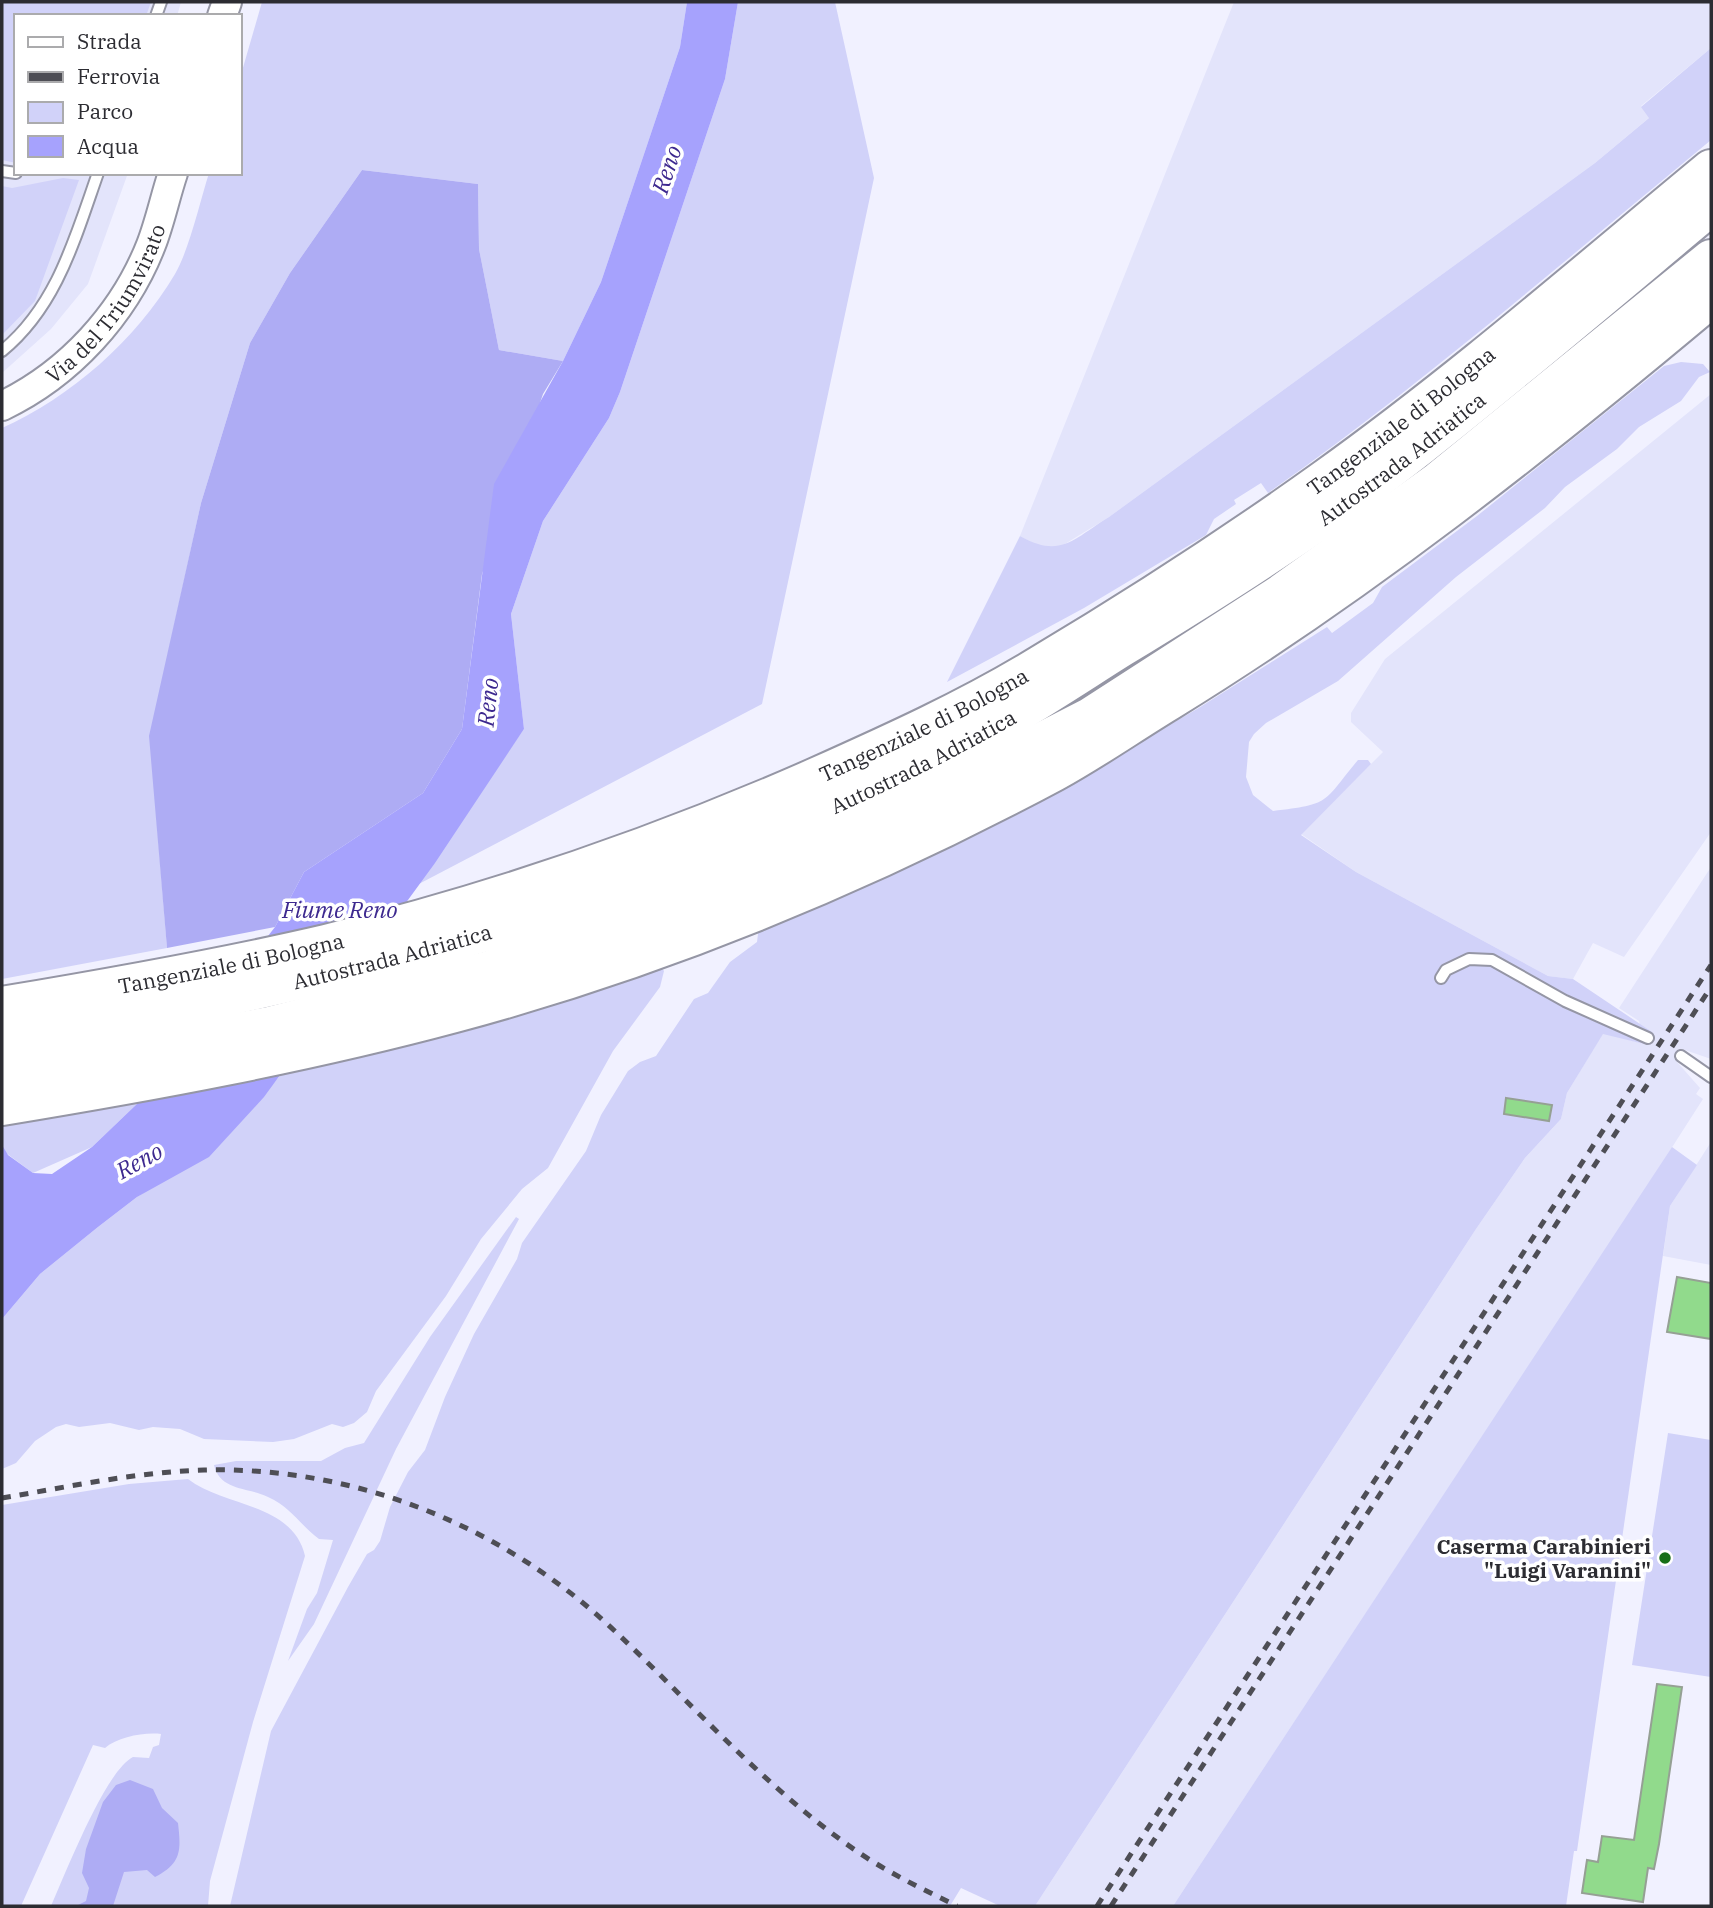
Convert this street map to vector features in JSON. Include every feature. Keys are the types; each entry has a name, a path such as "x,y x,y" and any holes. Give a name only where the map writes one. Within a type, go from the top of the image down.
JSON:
{"highway":[{"name":"Tangenziale di Bologna","path":"2,1006 220,967 328,943 541,883 749,806 940,719 1040,666 1237,540 1326,478 1471,367 1711,169"},
{"name":"Autostrada Adriatica","path":"2,1038 299,982 525,921 618,891 744,842 926,761 1014,715 1188,608 1348,500 1427,440 1711,206"},
{"name":"Autostrada Adriatica","path":"2,1075 270,1026 486,971 698,901 801,859 992,769 1090,717 1362,538 1515,421 1711,259"},
{"path":"2,1106 243,1063 351,1039 565,980 773,904 966,817 1059,769 1305,614 1458,504 1711,298"}],"street":[{"name":"Via del Triumvirato","path":"2,406 71,359 117,309 152,244 172,175"}],"lane":[{"path":"2,351 31,323 48,299 74,243 97,175"},
{"path":"1441,978 1446,970 1469,959 1492,960 1565,1001 1648,1038"},
{"path":"1681,1056 1711,1077"}],"shaded area":[{"path":"2,2 181,2 178,14 14,14 14,175 127,175 88,284 51,329 2,373"},
{"path":"1234,2 1711,2 1711,48 1641,106 1650,117 1595,163 1109,517 1060,547 1039,547 1020,536"},
{"path":"362,170 478,184 479,249 499,350 563,361 543,394 482,574 462,729 423,793 304,872 275,927 167,948 149,736 201,503 250,343 290,273"},
{"path":"1711,394 1711,832 1624,957 1593,943 1573,979 1548,976 1356,872 1301,834 1383,752 1351,722 1351,713 1385,659"},
{"path":"1711,867 1711,1059 1685,1050 1677,1062 1700,1088 1696,1094 1703,1099 1644,1191 1173,1906 1035,1906 1476,1229 1525,1158 1561,1119 1567,1093 1603,1033 1644,1044 1639,1021 1619,1008"},
{"path":"1711,1142 1711,1265 1663,1256 1670,1206"},
{"path":"130,1780 153,1789 162,1808 178,1823 178,1855 164,1872 155,1877 147,1870 124,1872 113,1906 76,1906 86,1901 89,1888 82,1873 86,1849 103,1802 116,1785"}],"green space":[{"path":"2,2 151,2 147,14 14,14 14,163 2,160"},
{"path":"262,2 687,2 680,47 601,282 563,361 499,350 479,249 478,184 362,170 290,273 250,343 201,503 150,736 167,948 2,979 2,428 53,400 77,383 121,344 141,322 175,274 190,239 208,175 242,175 242,71"},
{"path":"738,2 835,2 874,178 762,704 415,886 524,729 511,614 543,521 609,418 620,392 725,79"},
{"path":"1711,48 1711,140 1548,276 1382,409 1268,493 1261,483 1234,500 1236,504 1214,519 1206,535 1084,608 947,682 1020,536 1034,543 1057,546 1076,539 1109,517 1595,163 1649,118 1641,107"},
{"path":"63,178 79,180 35,301 2,335 2,186 12,188"},
{"path":"1681,362 1703,364 1710,372 1699,377 1681,401 1639,427 1617,449 1565,487 1545,508 1456,577 1338,681 1266,723 1249,742 1246,777 1253,795 1273,811 1306,806 1324,799 1358,760 1368,760 1371,764 1301,835 1356,872 1548,976 1573,979 1652,1032 1644,1044 1603,1034 1567,1093 1561,1119 1525,1158 1476,1229 1035,1906 1000,1906 961,1888 950,1906 230,1906 271,1731 348,1587 367,1554 374,1550 380,1541 390,1507 408,1472 425,1450 445,1397 474,1334 517,1259 522,1243 586,1151 601,1115 628,1071 640,1062 656,1056 694,999 708,993 730,962 757,942 759,926 1070,782 1197,709 1327,627 1332,633 1373,603 1382,587 1477,516 1664,366"},
{"path":"659,964 664,971 660,987 613,1051 548,1168 522,1189 481,1239 446,1296 376,1391 367,1412 354,1423 343,1427 332,1424 294,1439 273,1442 204,1439 180,1429 153,1427 139,1430 110,1423 79,1427 66,1424 56,1427 35,1441 16,1463 2,1469 2,1319 40,1274 98,1227 137,1197 225,1139 284,1071"},
{"path":"139,1102 92,1147 33,1173 2,1150 2,1124"},
{"path":"1672,1147 1697,1165 1670,1206 1577,1851 1574,1851 1566,1906 1173,1906"},
{"path":"516,1217 519,1219 396,1449 314,1624 288,1661 307,1609 317,1593 333,1540 319,1539 276,1501 228,1484 222,1480 214,1465 236,1461 321,1461 345,1448 364,1443 430,1337"},
{"path":"1668,1433 1711,1440 1711,1677 1632,1665"},
{"path":"188,1479 203,1488 272,1516 287,1526 298,1539 305,1556 253,1722 210,1881 208,1906 51,1906 98,1802 122,1766 133,1757 149,1758 153,1747 159,1745 161,1734 154,1734 124,1738 105,1748 93,1745 21,1906 2,1906 2,1505 129,1484"}],"water":[{"name":"Fiume Reno","path":"687,2 738,2 725,79 620,392 609,418 543,521 511,614 524,729 435,863 264,1097 209,1157 137,1197 98,1227 40,1274 2,1319 2,1145 8,1155 33,1173 52,1174 92,1147 139,1102 275,927 304,872 423,793 462,729 494,484 563,361 601,282 680,47"}],"building":[{"path":"1506,1098 1552,1105 1549,1121 1504,1114"},
{"path":"1677,1277 1711,1283 1711,1339 1667,1332"},
{"path":"1657,1684 1682,1687 1659,1844 1654,1869 1648,1868 1643,1902 1582,1893 1587,1860 1598,1862 1602,1836 1634,1840"}],"railway":[{"path":"1097,1906 1711,965"},
{"path":"1111,1906 1711,987"},
{"path":"2,1498 102,1481 204,1470 261,1472 318,1479 374,1492 428,1511 480,1535 529,1564 576,1597 792,1801 880,1866 957,1906"}],"place":[{"name":"Caserma Carabinieri \"Luigi Varanini\"","path":"1665,1558"}],"water label":[{"name":"Reno","path":"666,169"},
{"name":"Reno","path":"487,702"},
{"name":"Reno","path":"139,1160"}]}
